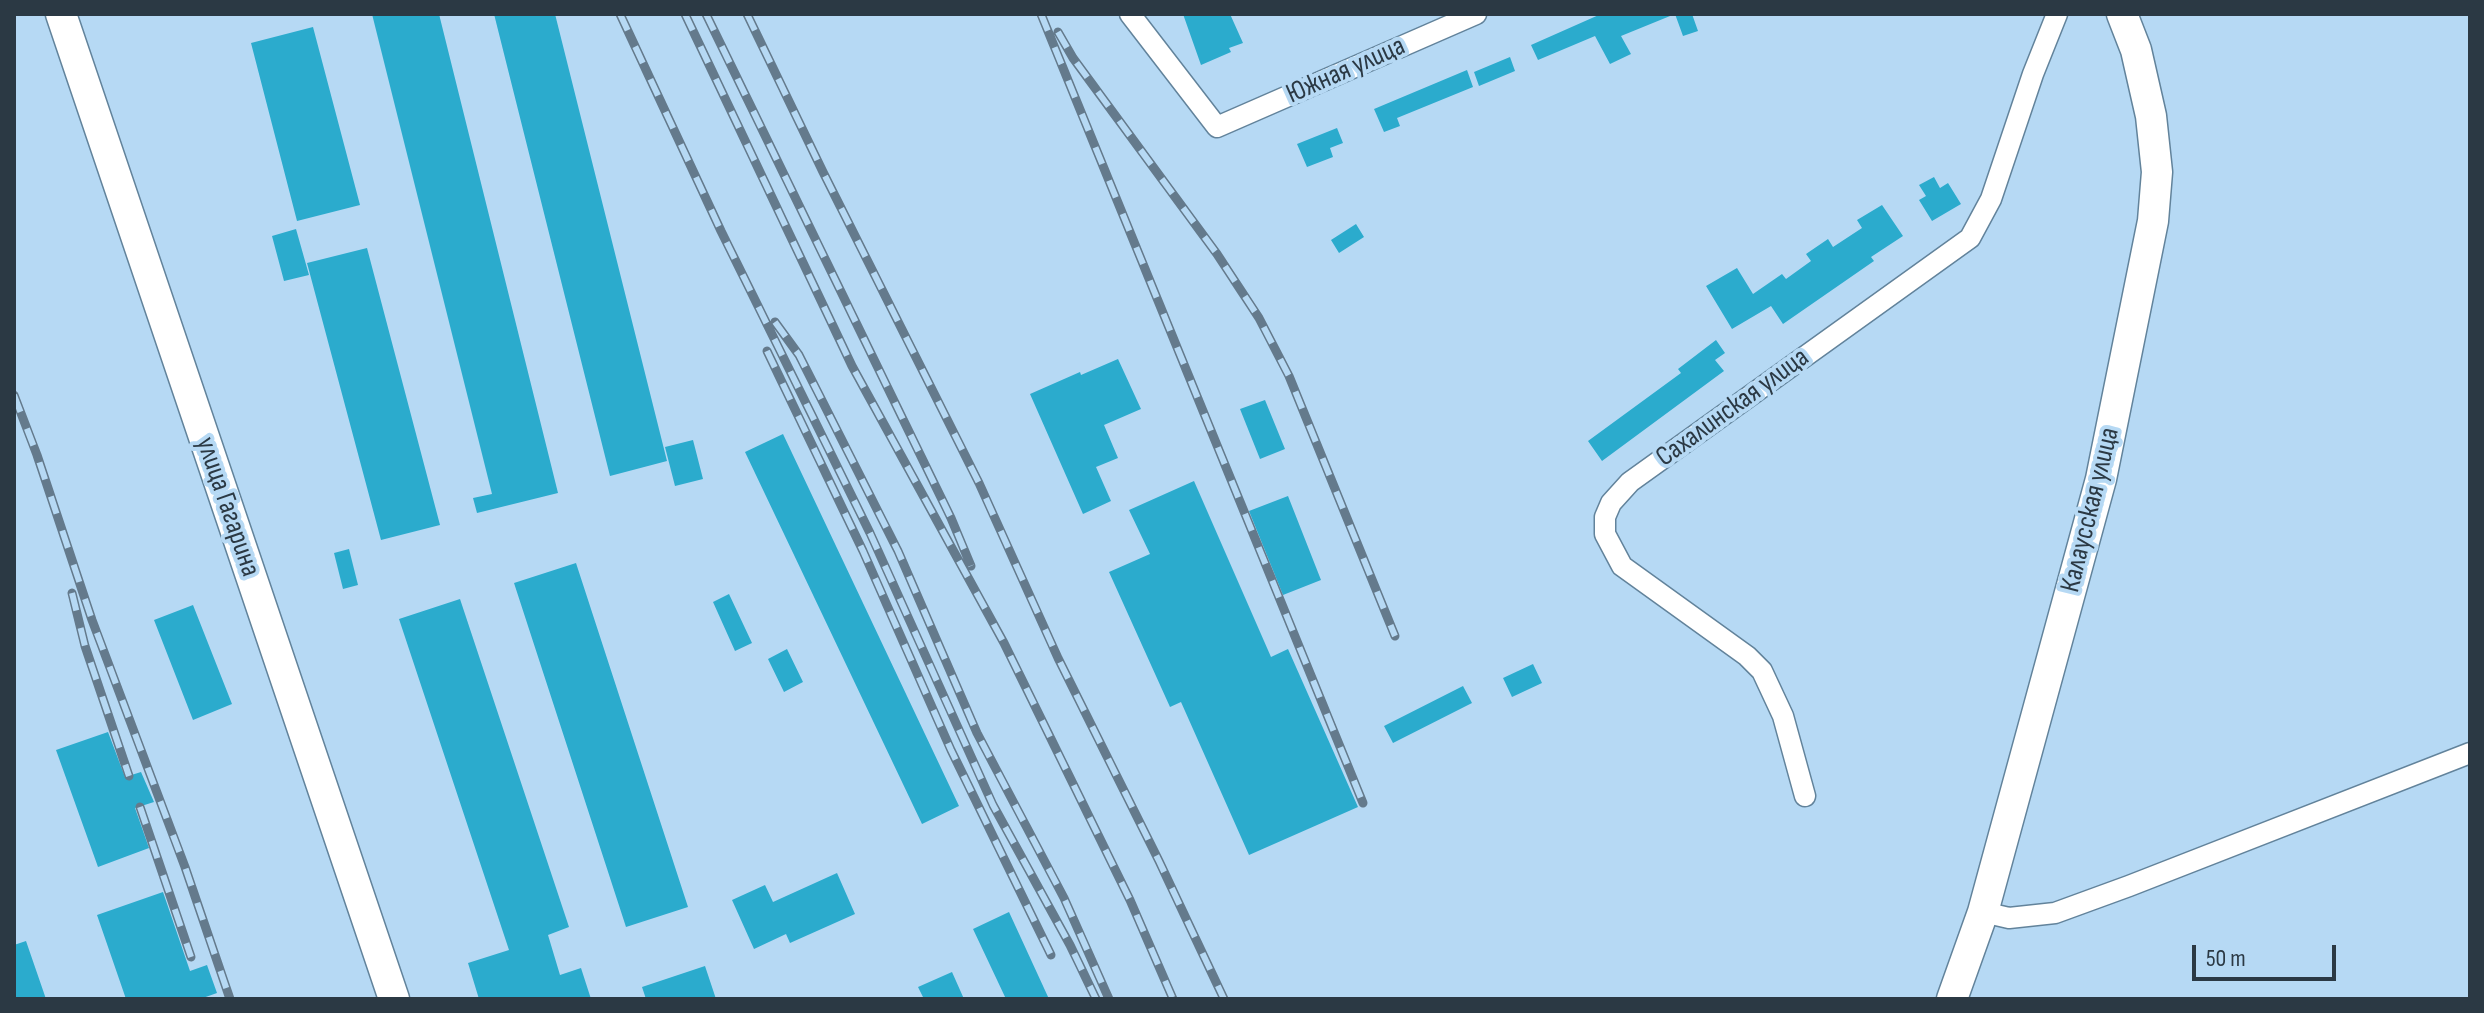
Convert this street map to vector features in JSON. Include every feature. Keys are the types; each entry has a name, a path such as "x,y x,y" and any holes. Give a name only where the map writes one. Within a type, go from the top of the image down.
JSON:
{"street":[{"name":"улица Гагарина","path":"61,14 394,999"},
{"name":"Южная улица","path":"1130,14 1217,127 1476,14"},
{"name":"Сахалинская улица","path":"1805,796 1783,716 1762,671 1747,656 1622,566 1605,534 1605,517 1611,503 1630,482 1970,238 1991,199 2033,74 2057,14"},
{"name":"Калаусская улица","path":"1952,999 1983,912 2101,479 2153,221 2157,172 2154,130 2136,50 2122,14"},
{"path":"1983,912 2009,918 2055,913 2470,753"}],"building":[{"path":"372,14 439,14 558,493 477,513 473,498 492,494"},
{"path":"494,14 555,14 667,461 610,476"},
{"path":"1183,14 1230,14 1243,43 1229,48 1231,52 1201,65"},
{"path":"1601,14 1675,14 1621,36 1631,54 1610,64 1595,36 1538,60 1531,45"},
{"path":"1675,14 1692,14 1698,31 1683,36"},
{"path":"313,27 360,205 297,221 251,43"},
{"path":"1510,57 1515,71 1479,86 1474,72"},
{"path":"1467,70 1473,87 1397,118 1400,126 1384,132 1374,109"},
{"path":"1337,128 1343,143 1330,148 1333,157 1307,167 1297,144"},
{"path":"1934,177 1940,188 1948,183 1961,204 1932,221 1919,200 1926,196 1919,185"},
{"path":"1882,205 1903,236 1871,257 1874,261 1783,324 1771,306 1732,329 1706,286 1737,268 1753,294 1782,274 1786,279 1811,261 1806,254 1828,239 1833,247 1862,228 1857,220"},
{"path":"1356,224 1364,237 1339,253 1331,240"},
{"path":"296,229 309,275 284,281 272,236"},
{"path":"367,248 440,525 381,540 307,263"},
{"path":"1716,340 1725,353 1715,360 1724,371 1602,461 1588,441 1681,373 1678,369"},
{"path":"1118,359 1141,409 1104,425 1118,458 1096,467 1111,501 1083,514 1030,394"},
{"path":"1265,400 1285,449 1260,459 1240,409"},
{"path":"783,434 959,806 922,824 745,452"},
{"path":"693,440 703,479 675,486 665,447"},
{"path":"1194,481 1271,657 1288,649 1358,807 1249,855 1181,702 1170,707 1109,572 1150,554 1129,510"},
{"path":"1288,496 1321,580 1283,595 1249,511"},
{"path":"349,549 358,585 343,589 334,553"},
{"path":"576,563 688,907 626,927 514,583"},
{"path":"729,594 752,643 735,651 713,602"},
{"path":"460,599 569,927 548,935 560,975 581,968 591,999 479,999 468,963 509,950 399,619"},
{"path":"193,605 232,704 193,720 154,620"},
{"path":"787,649 803,682 784,692 768,659"},
{"path":"1533,664 1542,683 1512,697 1503,678"},
{"path":"1463,686 1472,703 1393,743 1384,726"},
{"path":"108,732 125,777 141,772 154,802 135,808 149,848 98,867 56,750"},
{"path":"837,873 855,914 790,943 786,934 754,949 732,900 765,885 773,902"},
{"path":"163,892 190,971 207,965 217,993 200,999 126,999 97,915"},
{"path":"1009,912 1049,999 1006,999 973,929"},
{"path":"26,941 46,999 14,999 14,945"},
{"path":"705,966 716,999 646,999 642,987"},
{"path":"952,972 964,999 924,999 918,987"}],"railway":[{"path":"620,14 721,231 870,533 993,805 1096,999"},
{"path":"685,14 852,366 1004,643 1130,900 1173,999"},
{"path":"706,14 951,518 971,566"},
{"path":"747,14 979,483 1058,658 1224,999"},
{"path":"1041,14 1363,803"},
{"path":"1058,32 1073,58 1217,254 1259,318 1289,376 1395,636"},
{"path":"775,322 799,355 898,551 977,733 1064,898 1109,999"},
{"path":"767,351 863,551 951,750 1051,955"},
{"path":"14,395 230,999"},
{"path":"72,593 85,646 129,776"},
{"path":"140,807 191,957"}]}
